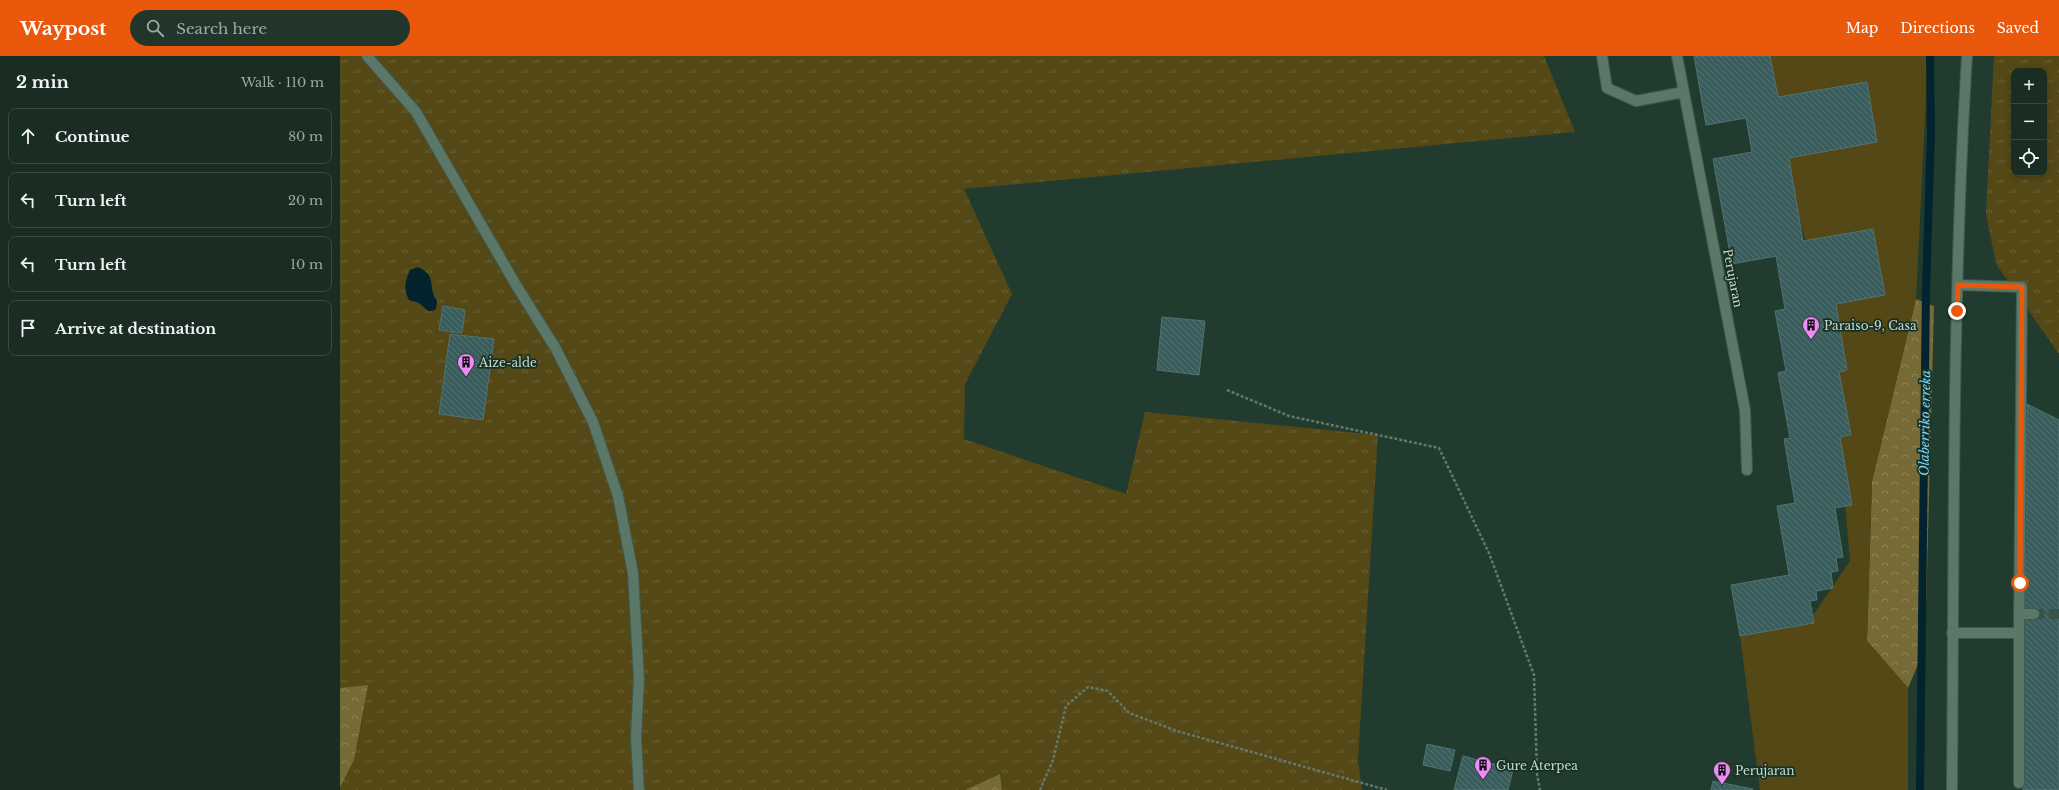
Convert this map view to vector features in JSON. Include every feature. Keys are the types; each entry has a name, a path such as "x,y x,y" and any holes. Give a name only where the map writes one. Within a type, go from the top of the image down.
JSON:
{"street":[{"path":"367,56 416,112 516,285 556,349 593,422 618,496 633,573 639,678 636,737 639,790"},
{"path":"1602,56 1607,88 1636,101 1684,92"},
{"name":"Perujaran","path":"1677,56 1745,410 1747,470"},
{"path":"1952,790 1952,633 1958,285 1962,151 1967,56"},
{"path":"1958,285 2022,287 2019,783"},
{"path":"2019,614 2034,614"},
{"path":"1952,633 2019,633"}],"path":[{"path":"1227,390 1289,416 1439,448 1490,553 1534,675 1537,774 1540,790"},
{"path":"1040,790 1053,760 1066,706 1088,687 1108,691 1129,713 1177,731 1387,790"}],"green space":[{"path":"340,56 1544,56 1575,132 964,189 1012,294 965,384 964,439 1126,494 1145,412 1378,435 1358,759 1362,790 1002,790 1000,774 966,790 340,790"},
{"path":"1768,56 1928,56 1916,299 1872,481 1867,641 1908,688 1908,790 1760,790 1740,636 1807,624 1850,561 1830,333 1771,111"},
{"path":"1994,56 2059,56 2059,354 1996,264 1986,214"},
{"path":"1916,299 1934,306 1925,648 1908,688 1867,641 1872,481"},
{"path":"368,685 354,760 340,787 340,688"},
{"path":"1000,774 1002,790 965,790"}],"water":[{"path":"418,267 424,270 430,278 434,296 437,301 436,309 432,311 428,311 419,303 409,300 407,296 405,285 408,274 410,270"}],"building":[{"name":"Paraiso-9, Casa","path":"1694,56 1770,56 1778,97 1867,82 1877,142 1789,158 1803,241 1873,229 1885,295 1836,304 1847,370 1839,372 1851,435 1840,437 1852,505 1835,508 1843,557 1836,558 1838,571 1831,572 1833,588 1816,591 1817,600 1810,601 1814,623 1740,636 1731,585 1789,575 1777,506 1795,503 1784,439 1790,438 1778,373 1786,371 1775,311 1785,309 1776,256 1732,264 1713,159 1752,152 1746,118 1706,125"},
{"path":"443,306 465,310 462,333 439,330"},
{"path":"1162,317 1205,321 1199,375 1157,370"},
{"name":"Aize-alde","path":"450,334 494,339 483,420 439,414"},
{"path":"2027,404 2059,420 2059,790 2023,790"},
{"path":"1427,744 1455,750 1450,771 1423,765"},
{"name":"Gure Aterpea","path":"1463,756 1513,769 1508,790 1454,790"},
{"name":"Perujaran","path":"1713,781 1753,789 1711,790"}],"waterway":[{"name":"Olaberriko erreka","path":"1920,790 1926,289 1931,133 1930,56"}],"tunnel":[{"path":"2034,614 2059,614"}],"place":[{"name":"Paraiso-9, Casa","path":"1811,340"},
{"name":"Aize-alde","path":"466,377"},
{"name":"Gure Aterpea","path":"1483,780"},
{"name":"Perujaran","path":"1722,785"}],"route":[{"path":"1957,311 1958,285 2022,287 2020,583"}]}
